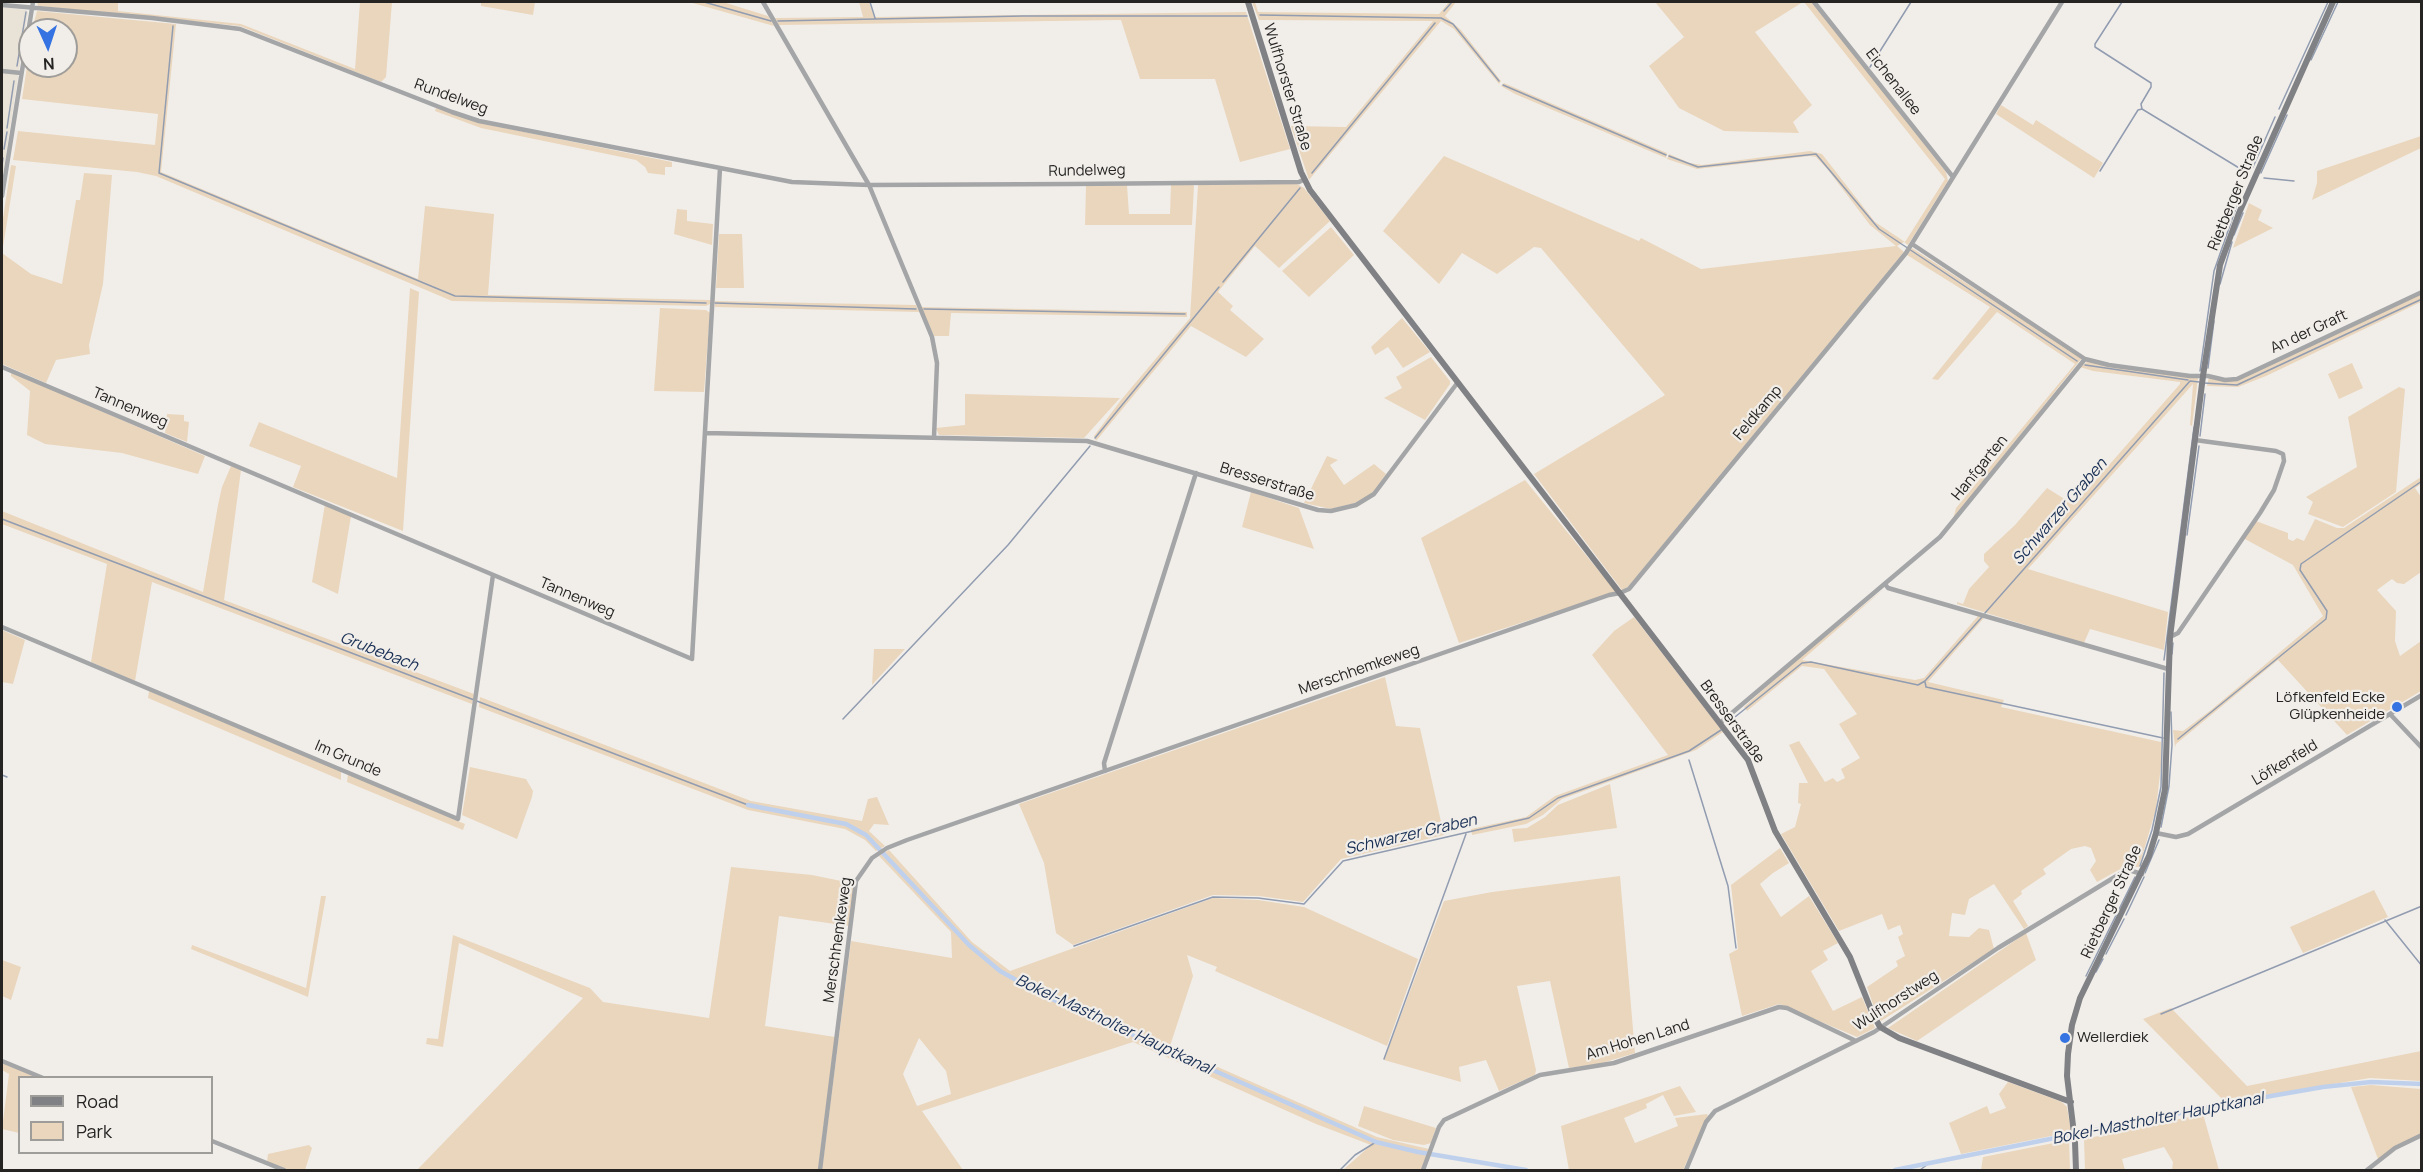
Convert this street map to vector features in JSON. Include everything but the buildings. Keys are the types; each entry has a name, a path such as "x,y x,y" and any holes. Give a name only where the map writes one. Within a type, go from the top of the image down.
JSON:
{"street":[{"path":"30,18 33,2"},
{"path":"763,2 869,185 936,351 934,437"},
{"name":"Wulfhorster Straße","path":"1248,2 1305,179"},
{"name":"Eichenallee","path":"1814,2 1953,177"},
{"name":"Feldkamp","path":"1620,594 1629,589 1906,253 2062,2"},
{"name":"Rietberger Straße","path":"2076,1170 2068,1054 2075,1014 2080,998 2142,874 2156,833 2167,772 2170,637 2203,377 2220,265 2281,115 2333,2"},
{"name":"Rundelweg","path":"2,5 152,18 240,29 480,121 805,184 1299,182 1305,179"},
{"path":"2,71 18,73"},
{"path":"2,196 20,78"},
{"name":"Tannenweg","path":"2,367 692,659 720,168"},
{"name":"Bresserstraße","path":"1305,179 1316,197 1723,726 1754,771 1775,831 1850,957 1880,1027"},
{"path":"1911,245 2085,359 2109,365 2203,377"},
{"name":"An der Graft","path":"2203,377 2236,379 2421,292"},
{"name":"Hanfgarten","path":"1723,726 1940,537 2085,359"},
{"name":"Bresserstraße","path":"705,433 1087,441 1318,510 1331,511 1356,505 1374,494 1458,382"},
{"path":"2170,637 2178,633 2259,514 2274,490 2284,461 2283,454 2276,451 2195,440"},
{"path":"1105,771 1104,764 1197,473"},
{"name":"Im Grunde","path":"2,627 458,819 493,575"},
{"path":"1885,584 1888,588 2168,669"},
{"name":"Merschhemkeweg","path":"820,1170 856,881 866,864 878,853 1105,771 1598,599 1620,594"},
{"name":"Löfkenfeld","path":"2156,833 2176,837 2188,834 2421,696"},
{"path":"2390,714 2421,748"},
{"name":"Wulfhorstweg","path":"1686,1170 1706,1122 1715,1111 1880,1027 1998,948 2123,872 2132,871 2142,874"},
{"name":"Am Hohen Land","path":"1424,1170 1430,1150 1444,1120 1540,1075 1614,1063 1771,1008 1786,1008 1856,1041"},
{"path":"1880,1027 1899,1038 2071,1102"},
{"path":"2,1061 41,1076"},
{"path":"2367,1170 2395,1148 2421,1136"},
{"path":"213,1141 284,1170"}],"shaded area":[{"path":"2,7 28,12 27,18 18,18 18,77 2,181"}],"green space":[{"path":"37,2 118,2 118,11 241,24 355,69 360,2 392,2 386,77 381,82 240,26 38,6"},
{"path":"481,2 535,2 533,15 481,6"},
{"path":"689,2 723,2 768,16 774,26"},
{"path":"859,2 869,2 874,17 1246,12 1290,149 1240,162 1215,79 1140,79 1121,20 779,25 775,18 863,17"},
{"path":"1252,2 1255,2 1258,12 1439,14 1449,2 1456,2 1445,16 1461,30 1501,81 1499,84 1454,29 1441,21 1309,180 1291,126 1346,127 1433,21 1259,20"},
{"path":"1655,2 1803,2 1755,32 1812,105 1793,122 1799,133 1724,131 1679,108 1649,66 1684,37"},
{"path":"1804,2 1813,2 1946,172 1948,181 1908,245 1904,242 1897,246 1904,252 1628,587 1622,590 1534,474 1665,395 1541,248 1534,247 1497,274 1462,253 1439,284 1383,231 1444,156 1639,241 1641,238 1701,269 1896,246 1870,225 1816,157 1697,169 1667,159 1669,154 1690,163 1702,165 1810,151 1822,154 1875,222 1905,242 1945,179"},
{"path":"37,11 176,24 161,172 418,279 425,206 494,214 488,295 710,300 710,304 706,306 452,301 156,176 137,172 13,160 18,131 155,145 158,114 22,99 25,78 78,78 78,18 35,18"},
{"path":"1504,83 1667,153 1666,158 1515,94 1501,86"},
{"path":"2001,105 2033,125 2036,120 2103,163 2094,178 1996,114"},
{"path":"436,108 490,125 672,162 672,167 665,167 665,175 648,173 645,167 636,160 481,128 435,111"},
{"path":"2421,136 2421,148 2312,200 2317,183 2317,171"},
{"path":"11,165 16,166 2,253 2,225"},
{"path":"84,173 112,175 103,284 89,345 90,354 56,360 46,383 2,364 2,253 31,274 62,284 76,200 80,200"},
{"path":"1201,183 1297,184 1304,188 1330,221 1279,268 1255,246 1218,292 1233,306 1230,310 1264,339 1246,357 1191,326 1096,441 1094,436 1121,400 1190,318 1198,185"},
{"path":"1171,184 1192,184 1194,186 1192,225 1085,225 1086,185 1127,185 1129,214 1170,214"},
{"path":"2249,203 2262,210 2258,220 2273,228 2233,248"},
{"path":"677,209 687,210 687,221 713,224 712,245 674,234"},
{"path":"1331,227 1354,255 1309,297 1282,271"},
{"path":"719,234 742,234 744,288 716,288"},
{"path":"1912,248 2082,358 1953,519 1956,508 2075,364 1997,312 1938,380 1932,379 1990,307 1907,255"},
{"path":"410,288 419,292 403,531 293,487 301,466 249,446 259,422 397,478"},
{"path":"2421,294 2421,302 2266,376 2238,387 2207,386 2209,377 2237,380"},
{"path":"715,301 916,305 919,312 715,307"},
{"path":"921,307 1187,312 1187,317 951,313 949,336 934,336"},
{"path":"660,308 706,310 710,313 704,392 654,391"},
{"path":"1402,318 1430,352 1403,368 1388,347 1375,355 1371,347"},
{"path":"1431,357 1450,384 1425,420 1384,398 1402,388 1396,377"},
{"path":"2088,361 2198,378 2192,426 2190,425 2193,384 2028,569 2168,612 2164,650 2090,629 2084,643 1957,604 1957,602 1963,604 1969,589 1989,567 1984,561 1984,554 2015,525 2047,488 2074,505 2180,384 2180,382 2093,371 2080,367"},
{"path":"2352,363 2363,388 2339,399 2328,374"},
{"path":"11,372 205,456 198,474 122,453 45,444 27,435 30,391 11,376"},
{"path":"2399,387 2405,389 2396,492 2343,527 2308,514 2313,502 2306,497 2357,467 2348,417"},
{"path":"965,394 1120,398 1084,438 939,435 936,428 965,425"},
{"path":"167,414 184,415 184,421 189,422 187,442 165,433"},
{"path":"1327,456 1338,460 1330,465 1344,485 1374,464 1386,474 1373,493 1355,503 1331,509 1304,503"},
{"path":"231,466 241,470 224,600 474,694 472,704 152,582 135,681 91,662 107,564 2,524 2,511 203,592 222,487"},
{"path":"2421,477 2421,484 2415,488 2421,497 2421,572 2404,584 2392,579 2377,590 2396,611 2395,641 2400,656 2421,641 2421,691 2347,735 2278,660 2175,747 2173,730 2183,731 2211,710 2323,616 2293,565 2243,538 2256,521 2288,533 2288,539 2293,541 2297,538 2304,541 2315,519 2337,528 2344,528"},
{"path":"1525,480 1616,592 1459,643 1421,538"},
{"path":"1251,492 1299,508 1314,549 1242,527"},
{"path":"325,504 351,516 338,594 312,582"},
{"path":"1885,588 1802,660 1915,680 1924,678 1978,616 1984,618 1928,682 2004,700 2001,707 2161,742 2161,765 2156,809 2139,867 2124,867 2097,882 2090,870 2096,861 2091,848 2085,846 2071,849 2043,869 2046,874 2021,891 2022,894 2013,901 2028,926 2024,929 1994,884 1969,899 1965,915 1952,913 1949,936 1969,937 1979,928 1989,930 1994,949 1881,1021 1867,987 1898,966 1896,961 1905,956 1898,937 1903,934 1900,925 1888,930 1882,914 1839,931 1781,834 1795,827 1801,804 1798,803 1799,783 1808,783 1789,745 1799,741 1825,782 1833,778 1837,782 1845,778 1841,769 1860,758 1839,724 1857,714 1824,669 1802,666 1747,711 1744,707 1796,660"},
{"path":"1634,617 1723,732 1696,750 1562,799 1543,815 1526,824 1472,835 1471,829 1526,817 1555,796 1668,755 1592,655 1614,631"},
{"path":"2,630 25,640 13,684 2,682"},
{"path":"874,649 905,649 872,685"},
{"path":"1385,677 1396,726 1420,728 1444,835 1341,859 1303,902 1259,896 1213,895 1073,945 1056,933 1044,863 1019,804"},
{"path":"149,691 341,771 341,780 148,698"},
{"path":"480,697 751,801 862,821 868,799 877,797 889,825 874,824 869,831 885,846 876,851 865,840 845,829 748,810 479,707"},
{"path":"470,767 526,779 533,791 517,839 462,815"},
{"path":"348,774 465,824 463,830 347,782"},
{"path":"1610,784 1617,828 1514,842 1512,829 1527,828 1545,817 1558,805"},
{"path":"1780,848 1789,863 1760,884 1781,917 1809,896 1838,943 1823,951 1828,960 1811,971 1833,1011 1862,997 1875,1028 1857,1037 1779,1004 1742,1016 1729,954 1738,949 1731,885"},
{"path":"889,850 972,942 1010,971 1213,898 1258,900 1304,907 1418,959 1387,1046 1215,971 1217,967 1187,955 1193,976 1170,1046 1377,1137 1429,1149 1421,1170 1343,1170 1371,1145 1316,1124 1133,1042 922,1111 963,1170 822,1170 851,941 952,958 951,932 879,856","holes":["919,1038 946,1071 951,1094 917,1106 903,1074"]},
{"path":"731,867 812,875 851,883 854,886 849,926 779,916 765,1026 835,1037 818,1170 417,1170 583,998 459,943 443,1047 426,1044 427,1038 438,1039 453,935 590,988 603,1002 709,1018"},
{"path":"1620,876 1635,1053 1599,1064 1569,1068 1550,981 1517,986 1536,1070 1535,1075 1499,1091 1486,1060 1459,1067 1461,1082 1384,1060 1444,901 1492,892"},
{"path":"2374,890 2388,917 2303,953 2290,927"},
{"path":"321,896 326,896 308,997 191,949 192,945 306,988"},
{"path":"2026,933 2036,960 1917,1041 1888,1028"},
{"path":"2,960 21,967 11,1000 2,996"},
{"path":"2171,1008 2247,1086 2421,1051 2421,1081 2370,1078 2225,1102 2143,1019"},
{"path":"2,1062 37,1076 18,1076 18,1133 2,1129 9,1074 2,1070"},
{"path":"2008,1082 2062,1102 2067,1107 2071,1132 1961,1154 1949,1123 1987,1106 1990,1114 2006,1108 1999,1094"},
{"path":"2371,1085 2421,1089 2421,1134 2378,1159 2351,1087"},
{"path":"1680,1086 1696,1112 1674,1116 1663,1095 1646,1104 1647,1108 1624,1118 1635,1143 1678,1126 1675,1118 1707,1114 1683,1170 1569,1170 1561,1126"},
{"path":"1364,1106 1436,1128 1431,1143 1424,1145 1393,1140 1358,1126"},
{"path":"2203,1114 2219,1170 2172,1170 2173,1162 2164,1147 2122,1159 2125,1170 2085,1170 2084,1139"},
{"path":"2069,1140 2070,1170 1981,1170 1983,1157"},
{"path":"309,1145 312,1148 305,1170 288,1170 267,1162 268,1154"}],"waterway":[{"path":"704,2 771,21"},
{"path":"870,2 875,18"},
{"path":"1444,11 1452,2"},
{"path":"1870,67 1911,2"},
{"path":"2122,2 2095,47 2151,83 2141,104 2142,109 2249,174"},
{"path":"2279,109 2328,2"},
{"path":"2311,60 2338,2"},
{"path":"17,66 26,12"},
{"path":"1260,15 1441,18 1453,24 1499,81"},
{"path":"778,21 1023,16 1247,16"},
{"path":"1312,173 1435,23"},
{"path":"173,26 159,173 455,296 706,303"},
{"path":"7,128 14,81"},
{"path":"1503,85 1666,155"},
{"path":"2100,171 2138,110 2142,109"},
{"path":"2261,173 2287,115"},
{"path":"2253,167 2275,117"},
{"path":"4,149 7,132"},
{"path":"1669,156 1698,167 1816,154 1879,229 2077,361"},
{"path":"2,166 3,158"},
{"path":"2264,178 2294,181"},
{"path":"1223,282 1300,188"},
{"path":"2200,371 2214,271 2237,205"},
{"path":"2234,235 2243,213"},
{"path":"2220,284 2232,242"},
{"path":"1095,438 1219,287"},
{"name":"Schwarzer Graben","path":"2204,383 2237,385 2422,299"},
{"path":"715,303 916,309"},
{"path":"924,309 1185,314"},
{"path":"2208,368 2214,321"},
{"path":"2085,365 2188,380"},
{"name":"Schwarzer Graben","path":"1985,613 2190,381 2199,382"},
{"path":"2200,436 2205,394"},
{"path":"2164,660 2194,427"},
{"path":"843,719 1008,545 1090,446"},
{"path":"2187,535 2199,446"},
{"path":"2178,739 2326,619 2327,611 2300,570 2301,564 2422,481"},
{"name":"Grubebach","path":"2,519 748,805"},
{"name":"Schwarzer Graben","path":"1730,721 1802,663 1811,662 1918,685 1925,681 1982,617"},
{"path":"2172,654 2173,643"},
{"path":"2140,866 2152,830 2161,787 2164,673"},
{"path":"1925,682 1926,687 2163,738"},
{"path":"2161,827 2169,786 2172,745 2171,712"},
{"name":"Schwarzer Graben","path":"1074,946 1213,897 1258,898 1304,904 1343,861 1529,818 1558,798 1689,751 1721,730"},
{"path":"1689,760 1728,886 1736,948"},
{"path":"2,775 7,777"},
{"name":"Bokel-Mastholter Hauptkanal","path":"748,805 846,824 866,835 969,945 1000,971 1045,996 1376,1142 1418,1152 1526,1170"},
{"path":"1384,1059 1466,834"},
{"path":"2145,873 2159,840"},
{"path":"2086,976 2135,877"},
{"path":"2126,915 2144,877"},
{"path":"2161,1014 2422,906"},
{"path":"2106,954 2124,919"},
{"path":"2385,920 2422,966"},
{"path":"2096,972 2103,959"},
{"name":"Bokel-Mastholter Hauptkanal","path":"1895,1170 2225,1104 2323,1087 2371,1082 2422,1084"},
{"path":"1340,1170 1355,1155 1376,1142"},
{"name":"Bokel-Mastholter Hauptkanal","path":"1920,1170 1928,1164"}],"place":[{"name":"Löfkenfeld Ecke Glüpkenheide","path":"2397,707"},
{"name":"Wellerdiek","path":"2065,1038"}]}
